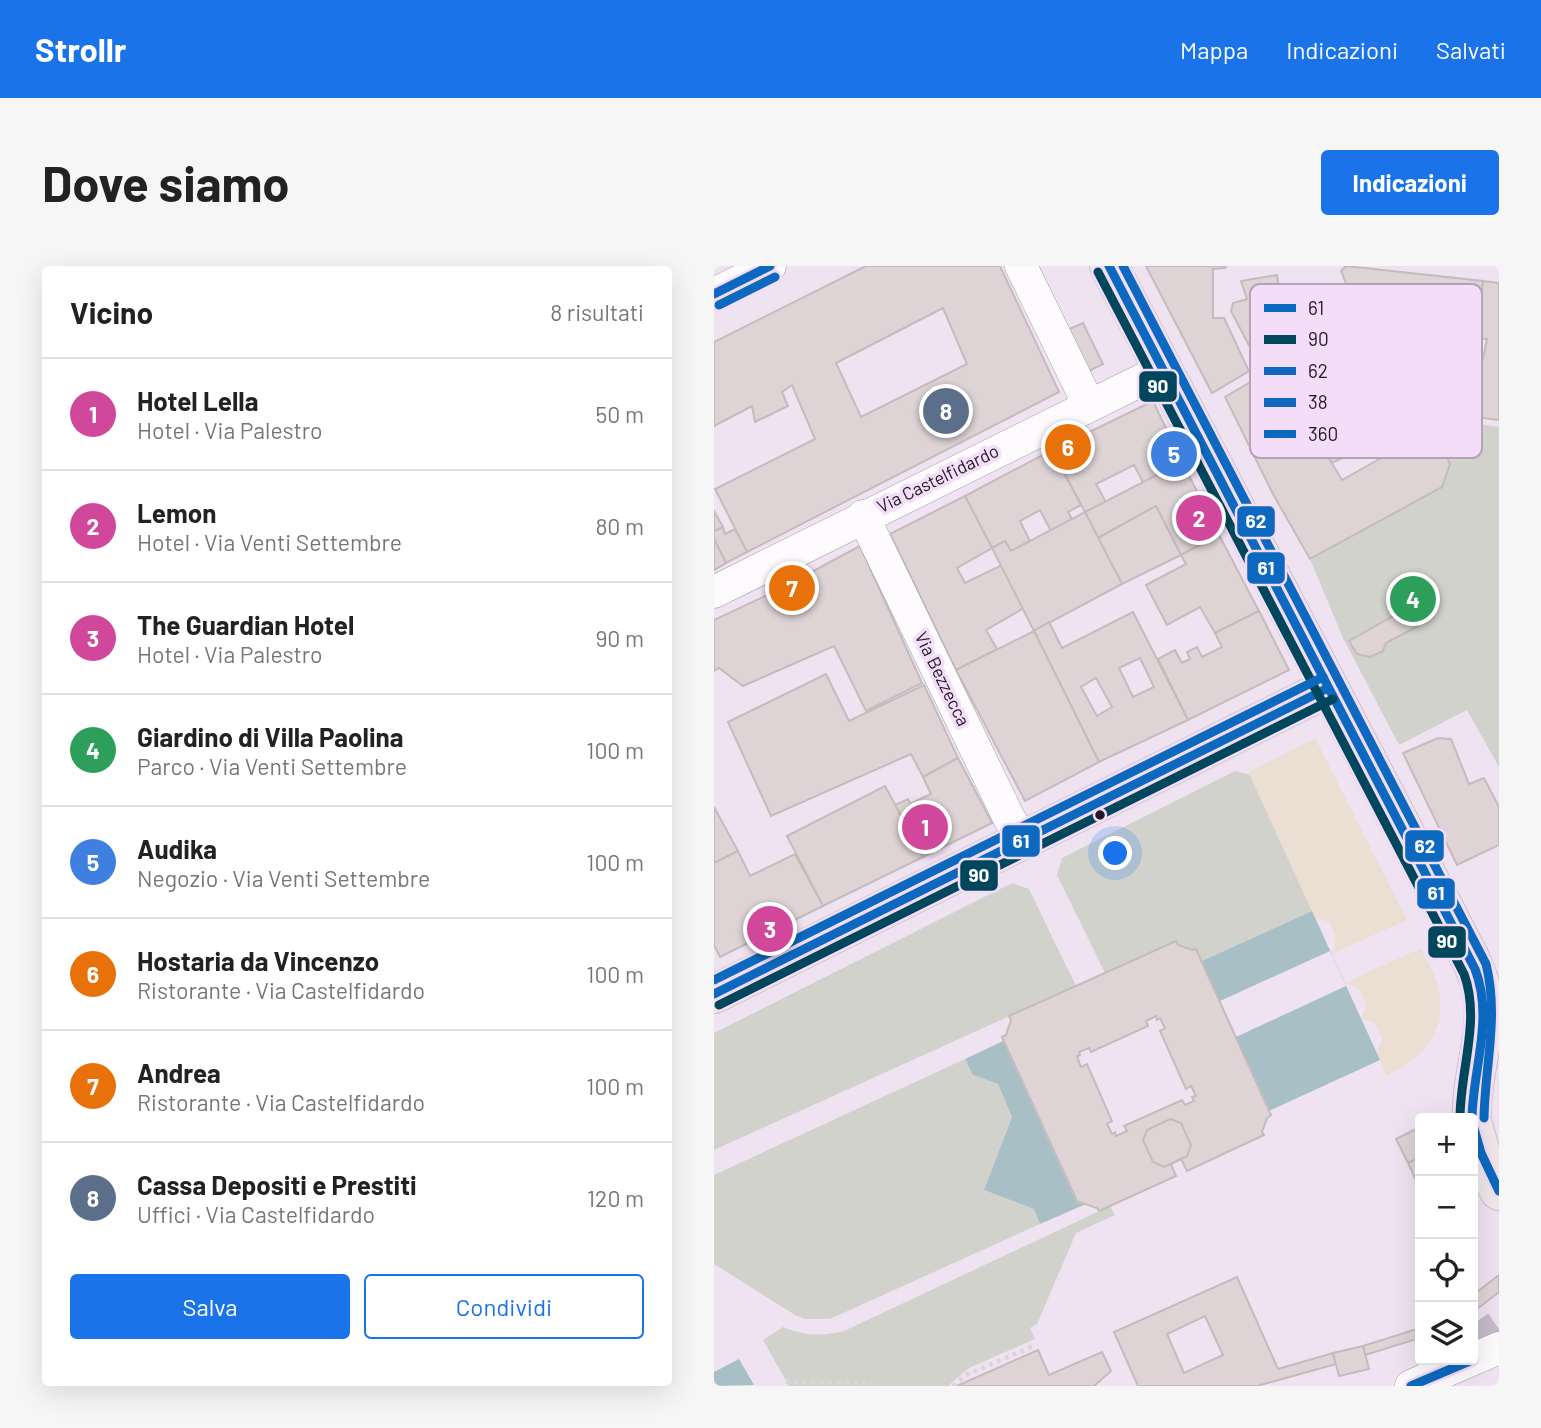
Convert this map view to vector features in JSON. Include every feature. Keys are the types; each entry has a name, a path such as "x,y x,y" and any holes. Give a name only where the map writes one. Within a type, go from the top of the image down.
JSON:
{"main road":[{"path":"1109,266 1490,993 1473,1093 1472,1113"},
{"path":"714,995 1328,688"},
{"path":"1478,1142 1499,1191"}],"street":[{"path":"714,294 770,266"},
{"path":"1021,266 1089,405"},
{"name":"Via Castelfidardo","path":"714,592 1164,369"},
{"name":"Via Bezzecca","path":"863,516 1022,840"},
{"path":"1478,1358 1499,1348"},
{"path":"1411,1386 1463,1365"},
{"path":"1434,1386 1465,1365"}],"path":[{"path":"953,1386 966,1375 1035,1345"},
{"path":"786,1381 856,1382 879,1386"}],"shaded area":[{"path":"1482,425 1499,427 1499,767 1467,710 1399,745 1343,638 1310,559 1442,487 1450,464 1447,458 1482,458"},
{"path":"1235,771 1250,775 1312,911 1202,961 1196,949 1178,945 1176,941 1105,973 1057,875 1062,858"},
{"path":"1012,883 1029,889 1076,986 714,1150 714,1033"},
{"path":"1312,911 1380,1060 1269,1111 1202,961"},
{"path":"1003,1041 1077,1203 1086,1204 1040,1224 1034,1209 984,1190 1012,1117 998,1084 973,1075 965,1059"},
{"path":"965,1059 973,1075 998,1084 1012,1117 984,1190 1034,1209 1040,1224 830,1319 805,1319 795,1315 714,1264 714,1175"},
{"path":"1110,1206 1115,1215 1076,1233 1037,1324 1030,1328 1035,1339 969,1368 948,1386 789,1386 763,1340 783,1327 813,1334 844,1331"},
{"path":"739,1359 754,1385 714,1386 714,1372"}],"sand":[{"path":"1315,738 1407,920 1332,954 1336,938 1329,922 1315,918 1250,775 1245,774"},
{"path":"1421,948 1437,983 1440,1014 1437,1027 1423,1050 1413,1060 1387,1076 1377,1053 1382,1039 1375,1023 1361,1019 1366,1005 1360,989 1345,983"}],"pier":[{"path":"1330,951 1346,986 1236,1037 1220,1001"}],"building":[{"path":"866,266 1000,266 1059,392 747,552 715,489 815,439 792,385 782,392 788,406 755,422 752,406 714,426 714,342","holes":["943,308 967,364 861,417 836,363"]},
{"path":"1146,266 1226,266 1213,269 1213,318 1224,318 1249,371 1212,393"},
{"path":"1346,266 1483,281 1482,292 1482,284 1346,284 1341,271"},
{"path":"1277,275 1278,284 1250,284 1250,347 1231,311 1233,303 1247,299 1241,281"},
{"path":"1483,281 1499,283 1499,420 1482,418 1482,359 1487,339 1482,338"},
{"path":"1083,323 1103,364 1085,373 1065,331"},
{"path":"1250,382 1250,448 1225,397"},
{"path":"1153,401 1182,462 1144,484 1134,465 1096,484 1106,502 1085,512 1052,450"},
{"path":"1052,450 1081,505 1068,512 1072,519 1051,531 1040,510 1020,521 1030,541 1011,551 1005,541 992,548 965,496"},
{"path":"1255,458 1329,458 1342,480 1381,458 1447,458 1450,464 1442,487 1310,559"},
{"path":"1329,458 1342,458 1332,463"},
{"path":"1182,462 1219,535 1181,555 1156,506 1098,538 1085,512"},
{"path":"965,496 992,548 957,568 965,583 1002,565 1024,608 986,630 997,649 956,670 890,534"},
{"path":"1156,506 1181,555 1122,584 1098,538"},
{"path":"714,511 723,527 714,531"},
{"path":"1085,512 1122,584 1034,631 992,548 1005,541 1011,551"},
{"path":"723,527 725,534 735,529 747,552 726,563 714,539 714,531"},
{"path":"1219,535 1259,611 1215,633 1200,607 1167,625 1146,585 1186,564 1181,555"},
{"path":"714,539 726,563 714,570"},
{"path":"860,546 922,683 866,711 834,646 743,686 719,668 714,671 714,620 780,589"},
{"path":"1409,607 1418,626 1386,643 1383,651 1370,657 1357,654 1349,641"},
{"path":"1259,611 1289,670 1188,720 1158,659 1175,650 1182,663 1190,659 1187,652 1197,647 1202,657 1222,647 1215,633"},
{"path":"1133,612 1188,720 1099,762 1034,631 1049,622 1062,648","holes":["1140,658 1154,687 1133,697 1119,668","1096,678 1112,707 1097,716 1081,687"]},
{"path":"1034,631 1099,762 1025,801 956,670"},
{"path":"826,674 849,721 924,685 958,758 923,777 911,754 771,816 728,722"},
{"path":"1438,738 1451,739 1469,784 1484,778 1499,807 1499,845 1457,865 1403,753"},
{"path":"958,758 992,823 923,857 895,805 908,799 910,804 931,794 923,777"},
{"path":"885,786 923,857 823,906 787,836"},
{"path":"714,807 738,851 714,863"},
{"path":"738,851 750,876 795,854 823,906 720,957 714,945 714,863"},
{"path":"1176,941 1178,945 1196,949 1271,1115 1267,1118 1262,1132 1264,1135 1187,1171 1181,1159 1171,1164 1176,1176 1099,1211 1078,1203 1002,1037 1006,1035 1011,1020 1009,1016","holes":["1156,1016 1157,1020 1160,1018 1165,1028 1160,1031 1186,1089 1191,1086 1196,1096 1192,1097 1194,1101 1185,1105 1182,1100 1124,1126 1127,1131 1116,1136 1107,1124 1112,1121 1087,1064 1081,1067 1077,1056 1080,1055 1079,1052 1089,1048 1091,1052 1148,1026 1146,1021"]},
{"path":"1170,1119 1181,1123 1191,1145 1187,1156 1164,1167 1153,1162 1143,1140 1147,1130"},
{"path":"1415,1130 1415,1160 1408,1163 1396,1139"},
{"path":"1415,1160 1415,1178 1408,1163"},
{"path":"1499,1275 1499,1292 1478,1308 1478,1291"},
{"path":"1237,1277 1278,1369 1333,1353 1336,1364 1257,1386 1138,1386 1114,1332","holes":["1205,1316 1223,1355 1184,1373 1167,1334"]},
{"path":"1415,1330 1415,1340 1365,1355 1363,1346"},
{"path":"1363,1346 1369,1369 1339,1376 1333,1353"},
{"path":"1038,1350 1049,1375 1102,1352 1111,1371 1094,1386 957,1386"}],"tunnel":[{"path":"1478,1344 1499,1329"}],"transit line":[{"name":"38","path":"714,294 770,266"},
{"name":"61","path":"1109,266 1475,969 1483,1006 1483,1024 1472,1113"},
{"name":"62","path":"1123,266 1486,964 1490,983 1491,1022 1484,1118"},
{"name":"90","path":"1098,272 1464,974 1471,1009 1460,1113"},
{"name":"360","path":"719,305 775,277"},
{"name":"62","path":"714,980 1323,677"},
{"name":"61","path":"714,994 1328,688"},
{"name":"90","path":"719,1005 1333,699"},
{"name":"61","path":"1478,1142 1499,1191"},
{"name":"61","path":"1411,1386 1460,1365"}],"place":[{"name":"Cassa Depositi e Prestiti","path":"946,411"},
{"name":"Hostaria da Vincenzo","path":"1068,447"},
{"name":"Audika","path":"1174,454"},
{"name":"Lemon","path":"1199,518"},
{"name":"Andrea","path":"792,588"},
{"name":"Giardino di Villa Paolina","path":"1413,599"},
{"name":"Hotel Lella","path":"925,827"},
{"name":"The Guardian Hotel","path":"770,929"}]}
